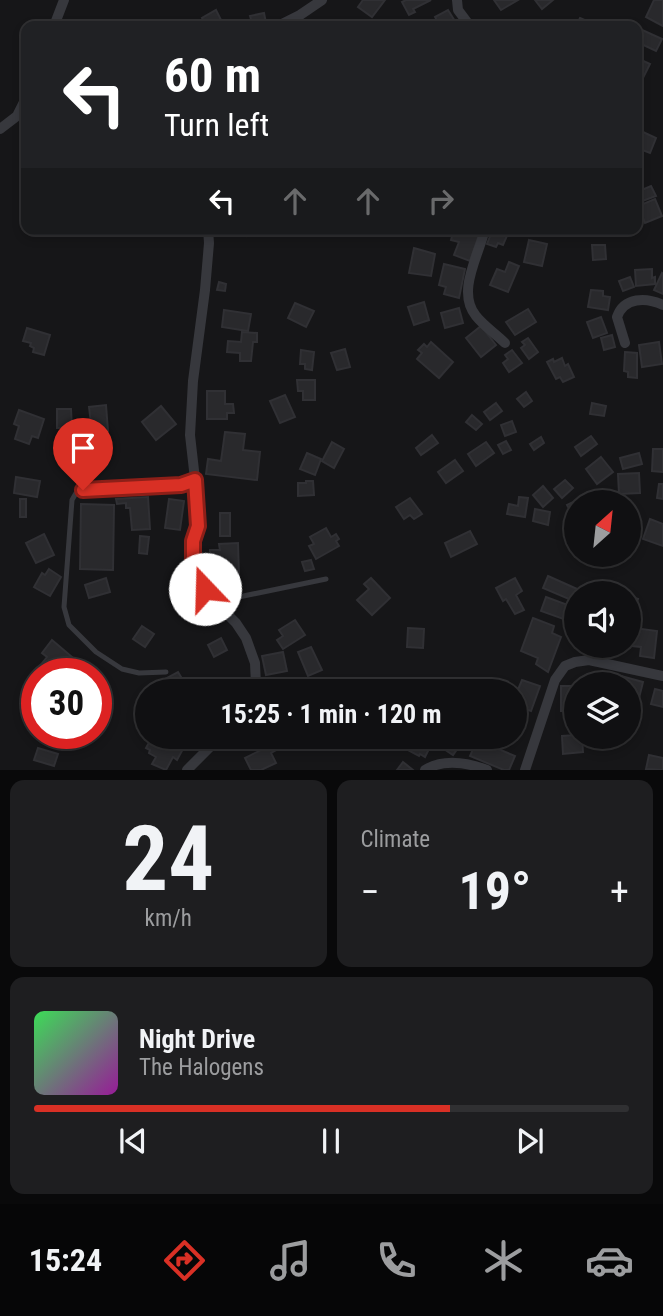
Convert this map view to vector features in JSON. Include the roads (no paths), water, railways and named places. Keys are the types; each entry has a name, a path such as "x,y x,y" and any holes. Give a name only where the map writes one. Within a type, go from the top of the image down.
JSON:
{"street":[{"path":"56,21 64,0"},
{"path":"288,21 322,0"},
{"path":"457,0 458,10 466,21"},
{"path":"0,129 17,116 21,108"},
{"path":"208,235 190,435 198,526 193,541 196,573 217,604 236,623 246,638 255,663 256,679"},
{"path":"483,235 470,278 469,299 475,316 505,343"},
{"path":"625,342 617,317 621,308 640,300 663,305"},
{"path":"525,770 555,680 565,666 589,660 663,677"},
{"path":"187,770 208,749"},
{"path":"425,770 435,764 448,763 472,765 487,770"}],"lane":[{"path":"166,672 139,673 122,669 96,652 69,625 64,607 72,500 75,494 83,490 181,485 195,480"},
{"path":"217,604 224,600 326,579"}]}
